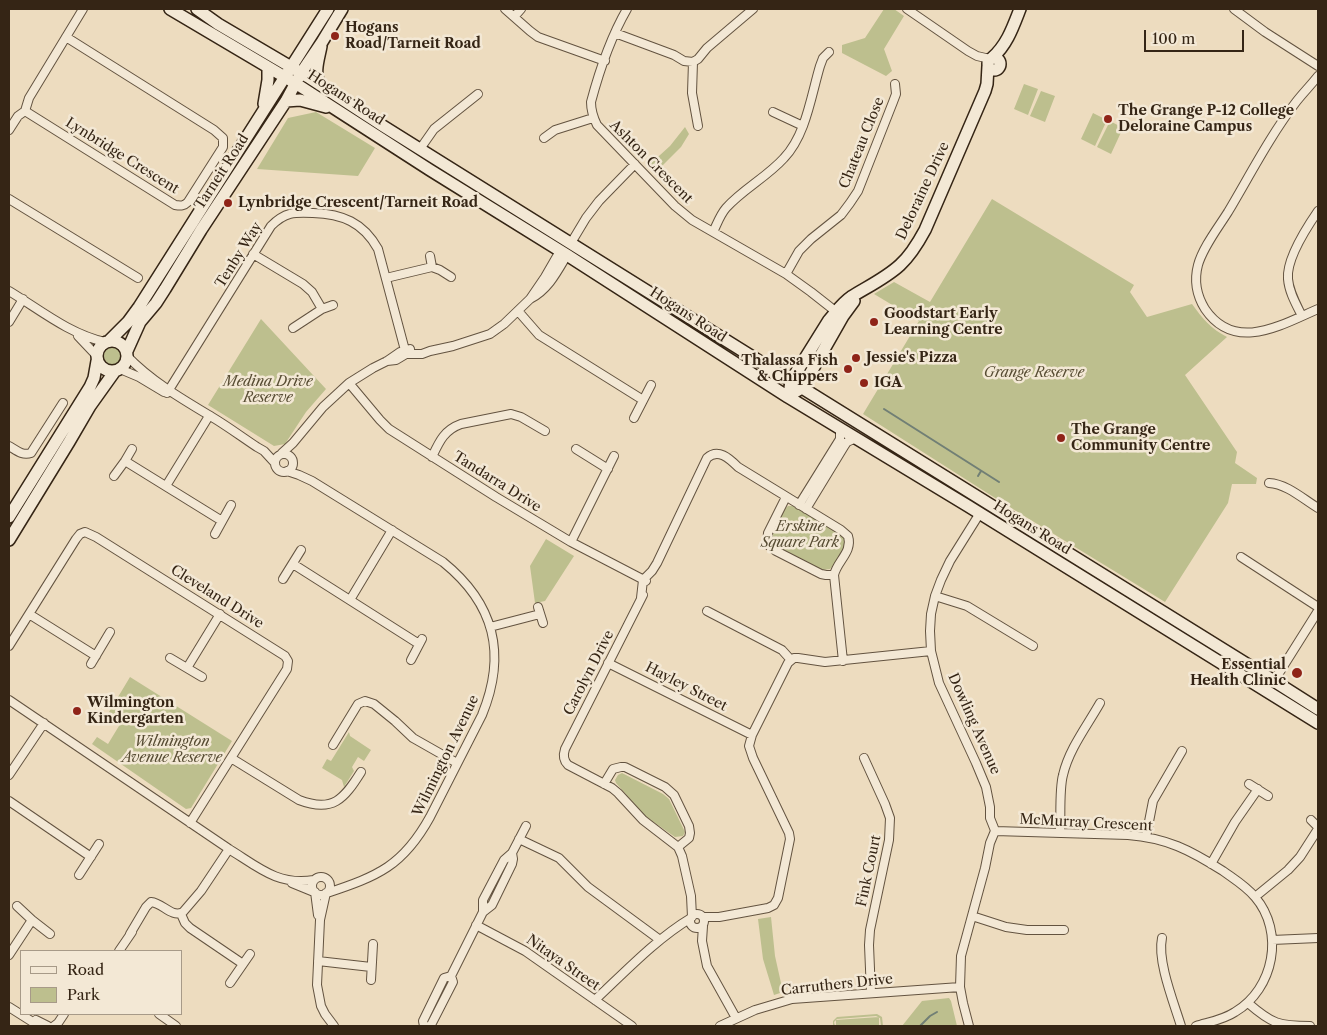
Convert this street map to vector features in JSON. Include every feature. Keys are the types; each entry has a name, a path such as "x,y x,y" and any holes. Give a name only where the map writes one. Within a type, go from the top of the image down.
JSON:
{"street":[{"path":"9,130 18,116 25,111 29,98 83,9"},
{"name":"Hogans Road","path":"170,9 268,67 287,72"},
{"path":"193,9 194,18 221,34 235,48"},
{"name":"Hogans Road","path":"197,9 287,72 298,78 320,85 791,382 1318,709"},
{"name":"Tarneit Road","path":"108,341 128,322 139,307 328,9"},
{"name":"Tarneit Road","path":"127,354 140,322 156,303 286,101 298,78 342,9"},
{"path":"505,9 538,37 605,61"},
{"path":"514,17 521,9"},
{"name":"Ashton Crescent","path":"627,9 620,20 591,102 593,118 596,124 675,206 692,220 786,274 839,314"},
{"path":"615,34 693,62 753,9"},
{"name":"Deloraine Drive","path":"791,382 823,340 851,298 897,267 917,245 934,210 987,84 992,63 1003,47 1020,9"},
{"path":"911,10 968,51 992,63"},
{"path":"1239,10 1265,32 1318,66"},
{"name":"Lynbridge Crescent","path":"25,111 179,206 183,206 188,202 222,147 223,138 214,130 66,37"},
{"path":"320,85 316,77 322,42"},
{"path":"713,232 725,209 784,159 792,148 800,135 820,66 828,52"},
{"path":"693,62 692,93 698,126"},
{"path":"262,111 268,80 268,67"},
{"path":"1318,76 1282,122 1243,187 1202,256 1196,280 1199,296 1208,313 1222,326 1234,331 1250,333 1266,331 1318,309"},
{"name":"Hogans Road","path":"298,78 334,109 788,397 1318,723"},
{"name":"Chateau Close","path":"786,274 799,251 840,214 858,191 896,94 895,84"},
{"path":"420,149 434,129 478,94"},
{"path":"286,101 300,100 334,109"},
{"path":"773,112 803,126"},
{"path":"544,138 556,130 593,118"},
{"path":"275,463 276,458 299,436 323,407 349,383 373,368 387,361 396,360 406,352 417,354 453,346 490,334 504,324 530,300 540,294 552,280 563,253 586,218 599,201 635,164"},
{"path":"9,198 138,278"},
{"path":"1302,316 1289,287 1288,271 1292,257 1318,210"},
{"name":"Tenby Way","path":"168,392 271,226 286,214 300,212 329,214 346,218 373,239 378,248 406,352"},
{"path":"253,254 303,284 312,292 322,309"},
{"path":"430,256 432,267"},
{"path":"386,278 432,267 451,277"},
{"path":"9,291 71,330 86,337 121,343 127,354 146,378"},
{"path":"9,322 23,299"},
{"path":"293,328 322,309 333,305"},
{"path":"518,311 539,335 643,400"},
{"path":"71,330 88,346 101,367 146,378 264,451 279,470 287,472 291,469 299,436"},
{"name":"Deloraine Drive","path":"802,388 823,340"},
{"path":"9,517 90,387 94,378 99,347 108,341"},
{"path":"9,540 90,406 118,370 125,364 127,354"},
{"path":"788,397 791,382"},
{"name":"Tandarra Drive","path":"349,383 389,429 571,542 645,581"},
{"path":"634,418 651,384"},
{"path":"788,397 802,388"},
{"path":"9,446 21,454 31,453 63,403"},
{"path":"432,457 445,433 454,426 461,424 511,414 521,417 545,431"},
{"path":"166,486 209,416"},
{"path":"802,507 840,439 840,428"},
{"path":"802,507 847,442 856,438"},
{"path":"710,445 714,456 723,455 738,467 848,536 849,546 835,569 834,575 843,661"},
{"path":"257,447 289,455 293,462"},
{"path":"575,448 608,469"},
{"path":"114,476 132,449"},
{"path":"571,542 614,456"},
{"name":"Carolyn Drive","path":"604,784 571,767 564,760 565,749 641,598 646,592 645,581 653,575 706,458 714,456"},
{"path":"125,461 222,521"},
{"name":"Wilmington Avenue","path":"293,462 312,481"},
{"name":"Wilmington Avenue","path":"287,472 300,475 312,481 443,562 457,573 480,602 490,628 495,652 495,668 489,699 430,817 412,845 385,869 371,877 326,893"},
{"path":"1269,483 1284,487 1318,508"},
{"path":"786,497 768,533 767,544 776,551 821,574 826,576 834,575"},
{"name":"Dowling Avenue","path":"969,1026 960,987 961,956 994,828 990,818 986,787 939,683 931,651 930,631 931,614 941,580 950,561 987,502"},
{"path":"215,534 231,505"},
{"path":"1011,533 1017,521"},
{"path":"350,600 392,530"},
{"name":"Cleveland Drive","path":"9,646 76,539 85,532 96,536 287,658 287,668 190,823"},
{"path":"283,579 301,550"},
{"path":"1241,557 1318,607"},
{"path":"293,564 421,642 410,660"},
{"path":"935,596 967,606 1033,646"},
{"path":"707,610 782,650 792,660"},
{"path":"490,628 539,611 543,623"},
{"path":"1267,691 1318,611"},
{"path":"28,614 96,656"},
{"path":"187,668 220,614"},
{"path":"91,664 110,632"},
{"path":"703,920 768,908 774,905 778,898 790,839 749,746 752,735 786,668 792,660 798,658 825,662 843,661 931,651"},
{"path":"170,658 202,677"},
{"name":"Hayley Street","path":"608,662 752,735"},
{"path":"9,700 229,849 276,877 300,882 321,877 328,880 330,884 329,890 326,893 320,920 317,985 321,1006 334,1026"},
{"path":"333,745 358,704 365,701 383,710 413,738 457,763"},
{"path":"1060,832 1062,776 1073,748 1100,703"},
{"path":"9,775 44,723"},
{"path":"1146,837 1153,801 1182,751"},
{"path":"231,758 310,805 321,806 333,803 348,792 361,772"},
{"name":"Fink Court","path":"864,758 890,818 889,840 870,930 871,993"},
{"path":"678,847 689,838 690,833 689,826 674,795 665,787 625,767 613,770 604,784 618,793 643,820 678,847 682,856 691,896 690,924 702,941"},
{"path":"1249,784 1268,796"},
{"path":"1211,864 1235,822 1258,789"},
{"path":"9,801 91,857"},
{"path":"1255,897 1300,858 1318,828 1312,820"},
{"path":"429,1026 453,982 451,976 476,925 483,912 492,905 510,868 513,861 512,853 526,826"},
{"name":"McMurray Crescent","path":"994,831 1060,832 1146,837 1178,845 1244,885 1261,905 1270,925 1272,952 1266,978 1248,1003 1235,1012 1224,1018 1196,1026"},
{"path":"520,839 559,858 588,887 660,940"},
{"path":"79,875 99,844"},
{"path":"181,916 201,891 229,849"},
{"path":"288,880 296,886 320,895 326,893"},
{"path":"314,880 312,887 320,920"},
{"name":"Wilmington Avenue","path":"328,880 351,883"},
{"path":"691,896 703,920 702,941 707,966 736,1018"},
{"path":"120,950 146,907 152,902 160,904 174,914 181,916 190,928 243,964"},
{"path":"17,906 50,934"},
{"path":"595,1000 660,940 677,927 696,914 703,920"},
{"path":"972,916 1006,927 1027,930 1064,930"},
{"path":"9,955 32,920"},
{"path":"677,927 699,929 703,920"},
{"name":"Nitaya Street","path":"476,925 520,947 632,1026"},
{"path":"1162,938 1160,946 1162,963 1181,1026"},
{"path":"1272,940 1318,938"},
{"path":"371,980 373,944"},
{"path":"230,983 250,954"},
{"path":"318,961 371,967"},
{"path":"424,1026 423,1021 444,978 451,976"},
{"name":"Carruthers Drive","path":"720,1026 755,1010 792,999 960,987"},
{"path":"1248,1003 1263,1016 1277,1023 1293,1026 1310,1026"},
{"path":"9,1007 20,1014"},
{"path":"22,1015 39,1026"},
{"path":"22,1015 48,1026"},
{"path":"54,1026 63,1015"},
{"path":"61,1026 67,1015"},
{"path":"164,1023 176,1026"}],"green space":[{"path":"884,9 894,9 904,16 884,49 892,71 886,76 842,53 842,45 865,38"},
{"path":"1024,84 1038,89 1028,115 1014,109"},
{"path":"1041,91 1055,96 1045,122 1030,116"},
{"path":"316,112 375,148 358,176 257,169 288,118"},
{"path":"1093,113 1107,120 1095,146 1081,139"},
{"path":"1110,121 1123,128 1111,154 1097,147"},
{"path":"685,127 689,134 681,147 656,172 649,165 670,146"},
{"name":"Grange Reserve","path":"992,199 1134,285 1130,292 1147,317 1192,304 1207,323 1227,337 1185,375 1237,452 1235,463 1257,478 1256,484 1232,484 1228,503 1165,602 1003,503 863,414 919,321 874,294 894,282 930,302"},
{"name":"Medina Drive Reserve","path":"261,319 326,389 306,412 285,444 274,446 208,405"},
{"path":"113,347 119,350 122,356 119,362 113,365 107,362 104,356 107,350"},
{"name":"Erskine Square Park","path":"788,506 796,507 842,535 845,544 844,548 830,569 822,570 771,542 776,523"},
{"path":"546,539 574,556 545,601 535,603 530,566"},
{"name":"Wilmington Avenue Reserve","path":"130,677 232,741 191,808 186,809 92,744 97,737 108,744 122,721 109,712"},
{"path":"349,732 350,736 371,750 364,761 358,757 352,767 354,771 344,787 342,780 322,768 327,759 331,761"},
{"path":"622,773 669,799 685,832 683,836 675,837 645,816 616,783 615,780 618,775"},
{"path":"771,917 775,956 783,992 774,995 763,959 758,919"},
{"path":"949,998 957,1026 902,1026 922,1001"},
{"path":"877,1014 882,1017 883,1026 881,1026 880,1018 876,1016 837,1019 834,1022 835,1026 833,1026 833,1021 837,1017"},
{"path":"879,1017 879,1026 836,1026 836,1020"}],"waterway":[{"path":"884,409 999,482"},
{"path":"978,476 981,471"},
{"path":"920,1026 937,1012"}],"place":[{"name":"Hogans Road/Tarneit Road","path":"335,36"},
{"name":"The Grange P-12 College Deloraine Campus","path":"1108,119"},
{"name":"Lynbridge Crescent/Tarneit Road","path":"228,203"},
{"name":"Goodstart Early Learning Centre","path":"874,322"},
{"name":"Jessie's Pizza","path":"856,358"},
{"name":"Thalassa Fish & Chippers","path":"848,369"},
{"name":"IGA","path":"864,383"},
{"name":"The Grange Community Centre","path":"1061,438"},
{"name":"Essential Health Clinic","path":"1297,673"},
{"name":"Wilmington Kindergarten","path":"77,711"}]}
